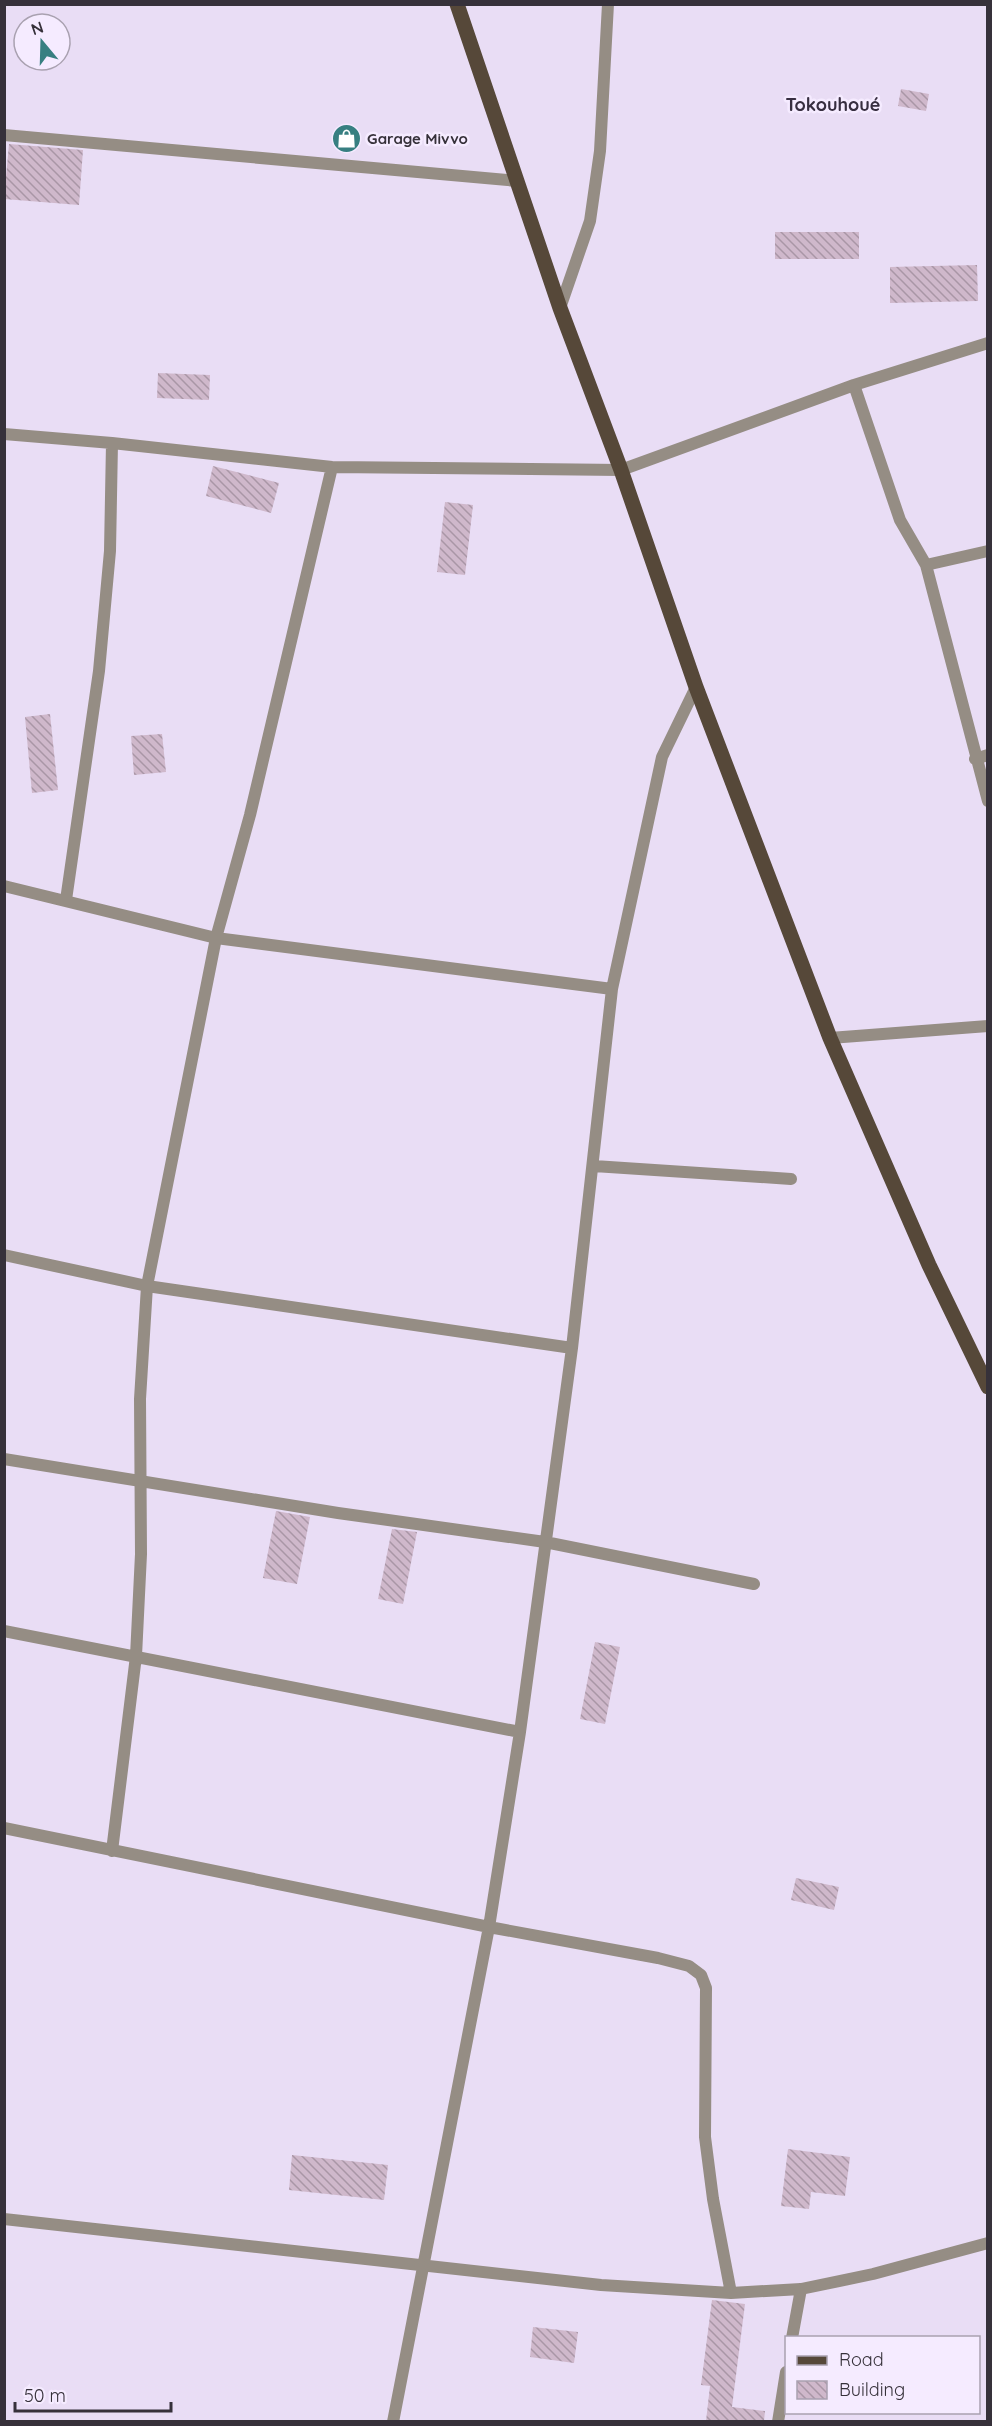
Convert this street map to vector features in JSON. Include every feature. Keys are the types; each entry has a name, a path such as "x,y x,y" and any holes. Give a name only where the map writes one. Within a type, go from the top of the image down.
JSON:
{"main road":[{"path":"457,4 560,308 621,470 696,687 830,1038 929,1265 987,1387"}],"street":[{"path":"560,308 590,221 600,150 608,4"},
{"path":"4,135 518,181"},
{"path":"4,434 112,443 332,467 621,470 854,386 987,343"},
{"path":"854,386 900,520 926,565 987,801"},
{"path":"66,900 99,671 111,551 112,443"},
{"path":"112,1851 136,1656 141,1554 140,1399 147,1286 216,938 250,814 332,467"},
{"path":"926,565 987,551"},
{"path":"393,2421 489,1926 520,1732 572,1348 612,990 662,757 696,687"},
{"path":"975,759 987,755"},
{"path":"4,886 216,938 612,990"},
{"path":"830,1038 987,1026"},
{"path":"594,1166 791,1179"},
{"path":"4,1255 147,1286 572,1348"},
{"path":"4,1459 142,1482 545,1542 754,1584"},
{"path":"4,1631 520,1732"},
{"path":"4,1828 689,1966 701,1975 706,1988 705,2137 713,2199 730,2293"},
{"path":"4,2219 601,2285 730,2293 801,2289 873,2274 987,2243"},
{"path":"792,2336 801,2289"},
{"path":"778,2421 785,2378"}],"building":[{"path":"901,89 929,94 926,111 898,106"},
{"path":"9,144 83,150 79,205 4,199"},
{"path":"775,232 859,232 859,259 775,259"},
{"path":"977,265 978,301 890,303 890,267"},
{"path":"158,373 210,375 209,400 157,398"},
{"path":"213,466 279,483 271,513 206,496"},
{"path":"445,502 473,505 465,575 437,572"},
{"path":"50,714 58,790 32,793 25,717"},
{"path":"162,734 166,772 134,775 131,736"},
{"path":"276,1511 310,1517 297,1584 263,1578"},
{"path":"392,1529 417,1532 403,1604 378,1599"},
{"path":"595,1642 620,1647 605,1724 580,1719"},
{"path":"796,1878 839,1887 834,1910 791,1900"},
{"path":"788,2149 850,2157 845,2196 811,2192 809,2209 781,2206"},
{"path":"292,2155 388,2165 384,2200 289,2190"},
{"path":"712,2300 745,2304 732,2407 765,2411 764,2421 706,2421 710,2386 701,2385"},
{"path":"533,2327 578,2332 574,2363 530,2357"}],"place":[{"name":"Garage Mivvo","path":"346,138"}],"district":[{"name":"Tokouhoué","path":"833,104"}]}
